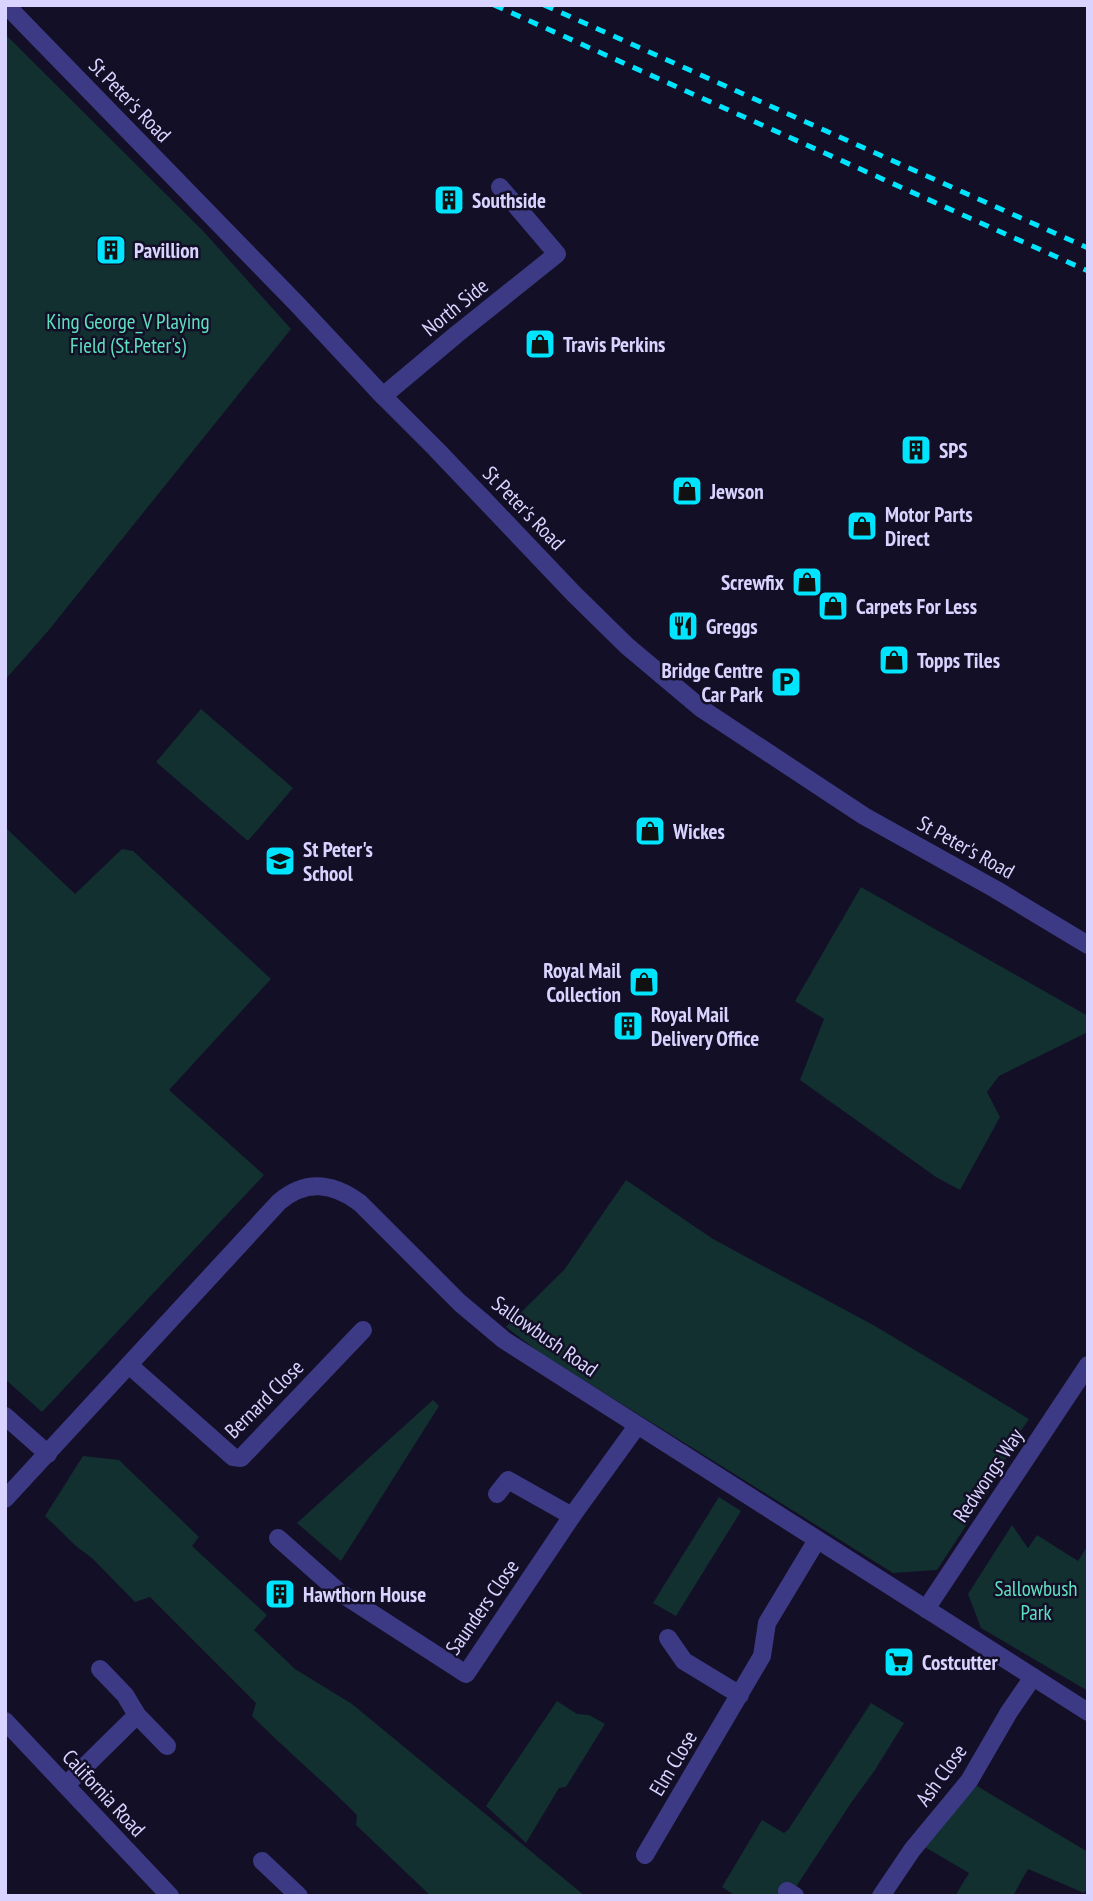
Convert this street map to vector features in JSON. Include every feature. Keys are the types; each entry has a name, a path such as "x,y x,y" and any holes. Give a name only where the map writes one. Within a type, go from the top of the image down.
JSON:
{"street":[{"name":"St Peter's Road","path":"6,5 297,304 573,594 627,646 702,709 864,816 995,889 1088,945"},
{"name":"North Side","path":"383,396 556,254 500,187"},
{"name":"Sallowbush Road","path":"48,1454 279,1202 291,1192 303,1188 323,1187 345,1192 360,1203 460,1303 504,1340 1088,1712"},
{"name":"Bernard Close","path":"129,1365 233,1457 241,1458 363,1330"},
{"name":"Redwongs Way","path":"926,1609 1088,1365"},
{"path":"5,1416 48,1454 5,1499"},
{"name":"Saunders Close","path":"278,1538 339,1592 467,1674 572,1516 637,1426"},
{"path":"497,1494 508,1480 572,1516"},
{"name":"Elm Close","path":"645,1855 762,1656 767,1623 817,1540"},
{"path":"668,1638 684,1661 740,1695"},
{"path":"100,1669 125,1695 137,1715 167,1746"},
{"name":"Ash Close","path":"881,1896 912,1850 969,1781 1033,1677"},
{"path":"66,1785 137,1715"},
{"name":"California Road","path":"5,1721 170,1896"},
{"path":"261,1861 299,1896"}],"green space":[{"name":"King George_V Playing Field (St.Peter's)","path":"5,34 204,232 291,329 48,631 5,680"},
{"path":"201,709 293,788 248,841 156,762"},
{"path":"5,827 75,894 122,849 133,851 271,979 169,1090 264,1175 42,1412 5,1379"},
{"path":"861,887 1088,1016 1088,1032 999,1076 987,1092 1000,1117 960,1190 936,1177 800,1080 824,1019 795,1001"},
{"path":"626,1180 713,1239 875,1326 1029,1419 1008,1450 1003,1469 937,1570 893,1573 540,1353 506,1327 564,1270"},
{"path":"433,1400 439,1406 341,1561 297,1523"},
{"path":"83,1456 119,1460 199,1537 192,1546 267,1615 254,1630 295,1669 352,1704 585,1896 431,1896 356,1825 357,1815 252,1716 256,1703 150,1597 135,1602 92,1558 45,1516"},
{"path":"719,1497 741,1511 676,1616 653,1603"},
{"name":"Sallowbush Park","path":"1012,1525 1028,1548 1037,1535 1078,1561 1088,1545 1088,1691 981,1628 968,1594"},
{"path":"557,1701 577,1714 589,1715 605,1724 566,1787 559,1788 526,1843 486,1806"},
{"path":"871,1703 904,1723 790,1896 736,1896 722,1887 762,1820 784,1833 788,1830"},
{"path":"977,1786 1088,1852 1088,1888 1084,1893 1028,1869 1013,1896 955,1896 969,1873 923,1846"}],"railway":[{"path":"494,5 1088,271"},
{"path":"544,5 1088,248"}],"place":[{"name":"Southside","path":"449,200"},
{"name":"Pavillion","path":"111,250"},
{"name":"Travis Perkins","path":"540,344"},
{"name":"SPS","path":"916,450"},
{"name":"Jewson","path":"687,491"},
{"name":"Motor Parts Direct","path":"862,526"},
{"name":"Screwfix","path":"807,582"},
{"name":"Carpets For Less","path":"833,606"},
{"name":"Greggs","path":"683,626"},
{"name":"Topps Tiles","path":"894,660"},
{"name":"Bridge Centre Car Park","path":"786,682"},
{"name":"Wickes","path":"650,831"},
{"name":"St Peter's School","path":"280,861"},
{"name":"Royal Mail Collection","path":"644,982"},
{"name":"Royal Mail Delivery Office","path":"628,1026"},
{"name":"Hawthorn House","path":"280,1594"},
{"name":"Costcutter","path":"899,1662"}]}
